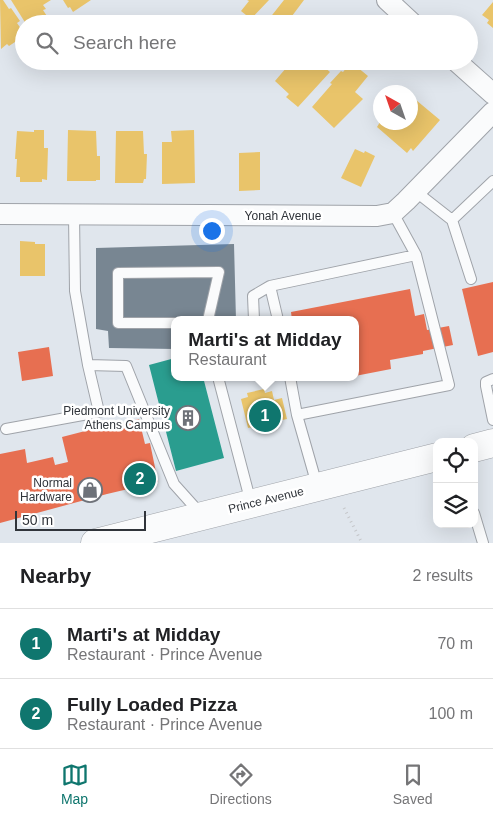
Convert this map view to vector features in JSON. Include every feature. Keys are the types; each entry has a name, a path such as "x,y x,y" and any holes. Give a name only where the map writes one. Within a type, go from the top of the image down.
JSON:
{"main road":[{"path":"478,447 493,443"},
{"name":"Prince Avenue","path":"95,543 124,539 203,516 433,458"}],"street":[{"path":"386,0 404,15"},
{"path":"466,70 493,94"},
{"path":"393,213 416,192 493,112"},
{"name":"Yonah Avenue","path":"0,214 377,216 393,213"}],"lane":[{"path":"452,220 493,181"},
{"path":"416,192 452,220 471,279"},
{"path":"297,415 449,385 416,255 393,213"},
{"path":"6,429 99,412 88,365 75,291 74,214"},
{"path":"254,316 253,296 270,286 416,255"},
{"path":"171,323 118,323 118,272 219,272 209,316"},
{"path":"270,286 277,316"},
{"path":"88,365 126,366 174,484 203,516"},
{"path":"493,379 486,382 493,420"},
{"path":"219,381 251,504"},
{"path":"291,381 297,415 317,487"},
{"path":"478,526 483,543"}],"path":[{"path":"344,508 362,543"}],"building: Homes":[{"path":"0,0 3,0 16,15 15,42 9,46 7,44 1,49"},
{"path":"11,0 51,0 43,5 46,9 43,10 46,15 20,15"},
{"path":"63,0 91,0 73,12"},
{"path":"247,0 269,0 255,15 246,15 241,11 249,1"},
{"path":"284,0 304,0 293,15 272,15"},
{"path":"493,2 493,28 487,23 489,20 482,15"},
{"path":"284,70 328,70 330,72 298,107 286,97 289,94 275,81"},
{"path":"345,70 361,70 368,76 355,92 363,99 334,128 312,107 332,84 330,83 341,71"},
{"path":"418,102 440,120 413,151 411,148 407,153 380,130 418,130"},
{"path":"34,130 44,130 44,148 48,148 47,180 42,179 42,182 20,182 20,177 16,177 17,131 34,132"},
{"path":"68,130 96,131 97,156 100,156 100,180 67,181"},
{"path":"194,130 195,183 162,184 162,142 172,142 171,131"},
{"path":"116,131 143,131 144,154 147,154 146,179 144,179 143,183 115,183"},
{"path":"355,149 375,156 361,187 341,178"},
{"path":"260,152 260,190 239,191 239,153"},
{"path":"20,241 45,244 45,276 20,276"},
{"path":"264,389 265,393 272,391 274,400 282,398 287,419 248,428 241,399 248,397 247,393"}],"building: Shops":[{"path":"493,282 493,352 478,356 462,289"},
{"path":"410,289 415,316 424,314 427,330 449,326 453,345 423,351 423,354 390,360 391,369 359,375 359,316 292,316 291,312"},
{"path":"49,347 53,376 22,381 18,352"},
{"path":"139,419 145,444 150,443 158,482 0,523 0,454 25,449 27,463 53,457 55,465 68,462 62,437 93,429 94,431 110,428 110,426"}],"building: Schools":[{"name":"Piedmont University Athens Campus","path":"171,359 171,381 204,381 224,458 176,471 149,365"}],"building: Other":[{"path":"234,244 236,316 171,316 171,349 109,348 108,331 96,329 96,248"}],"place":[{"name":"Marti's at Midday","path":"265,416"},
{"name":"Piedmont University Athens Campus","path":"188,418"},
{"name":"Fully Loaded Pizza","path":"140,479"},
{"name":"Normal Hardware","path":"90,490"}]}
